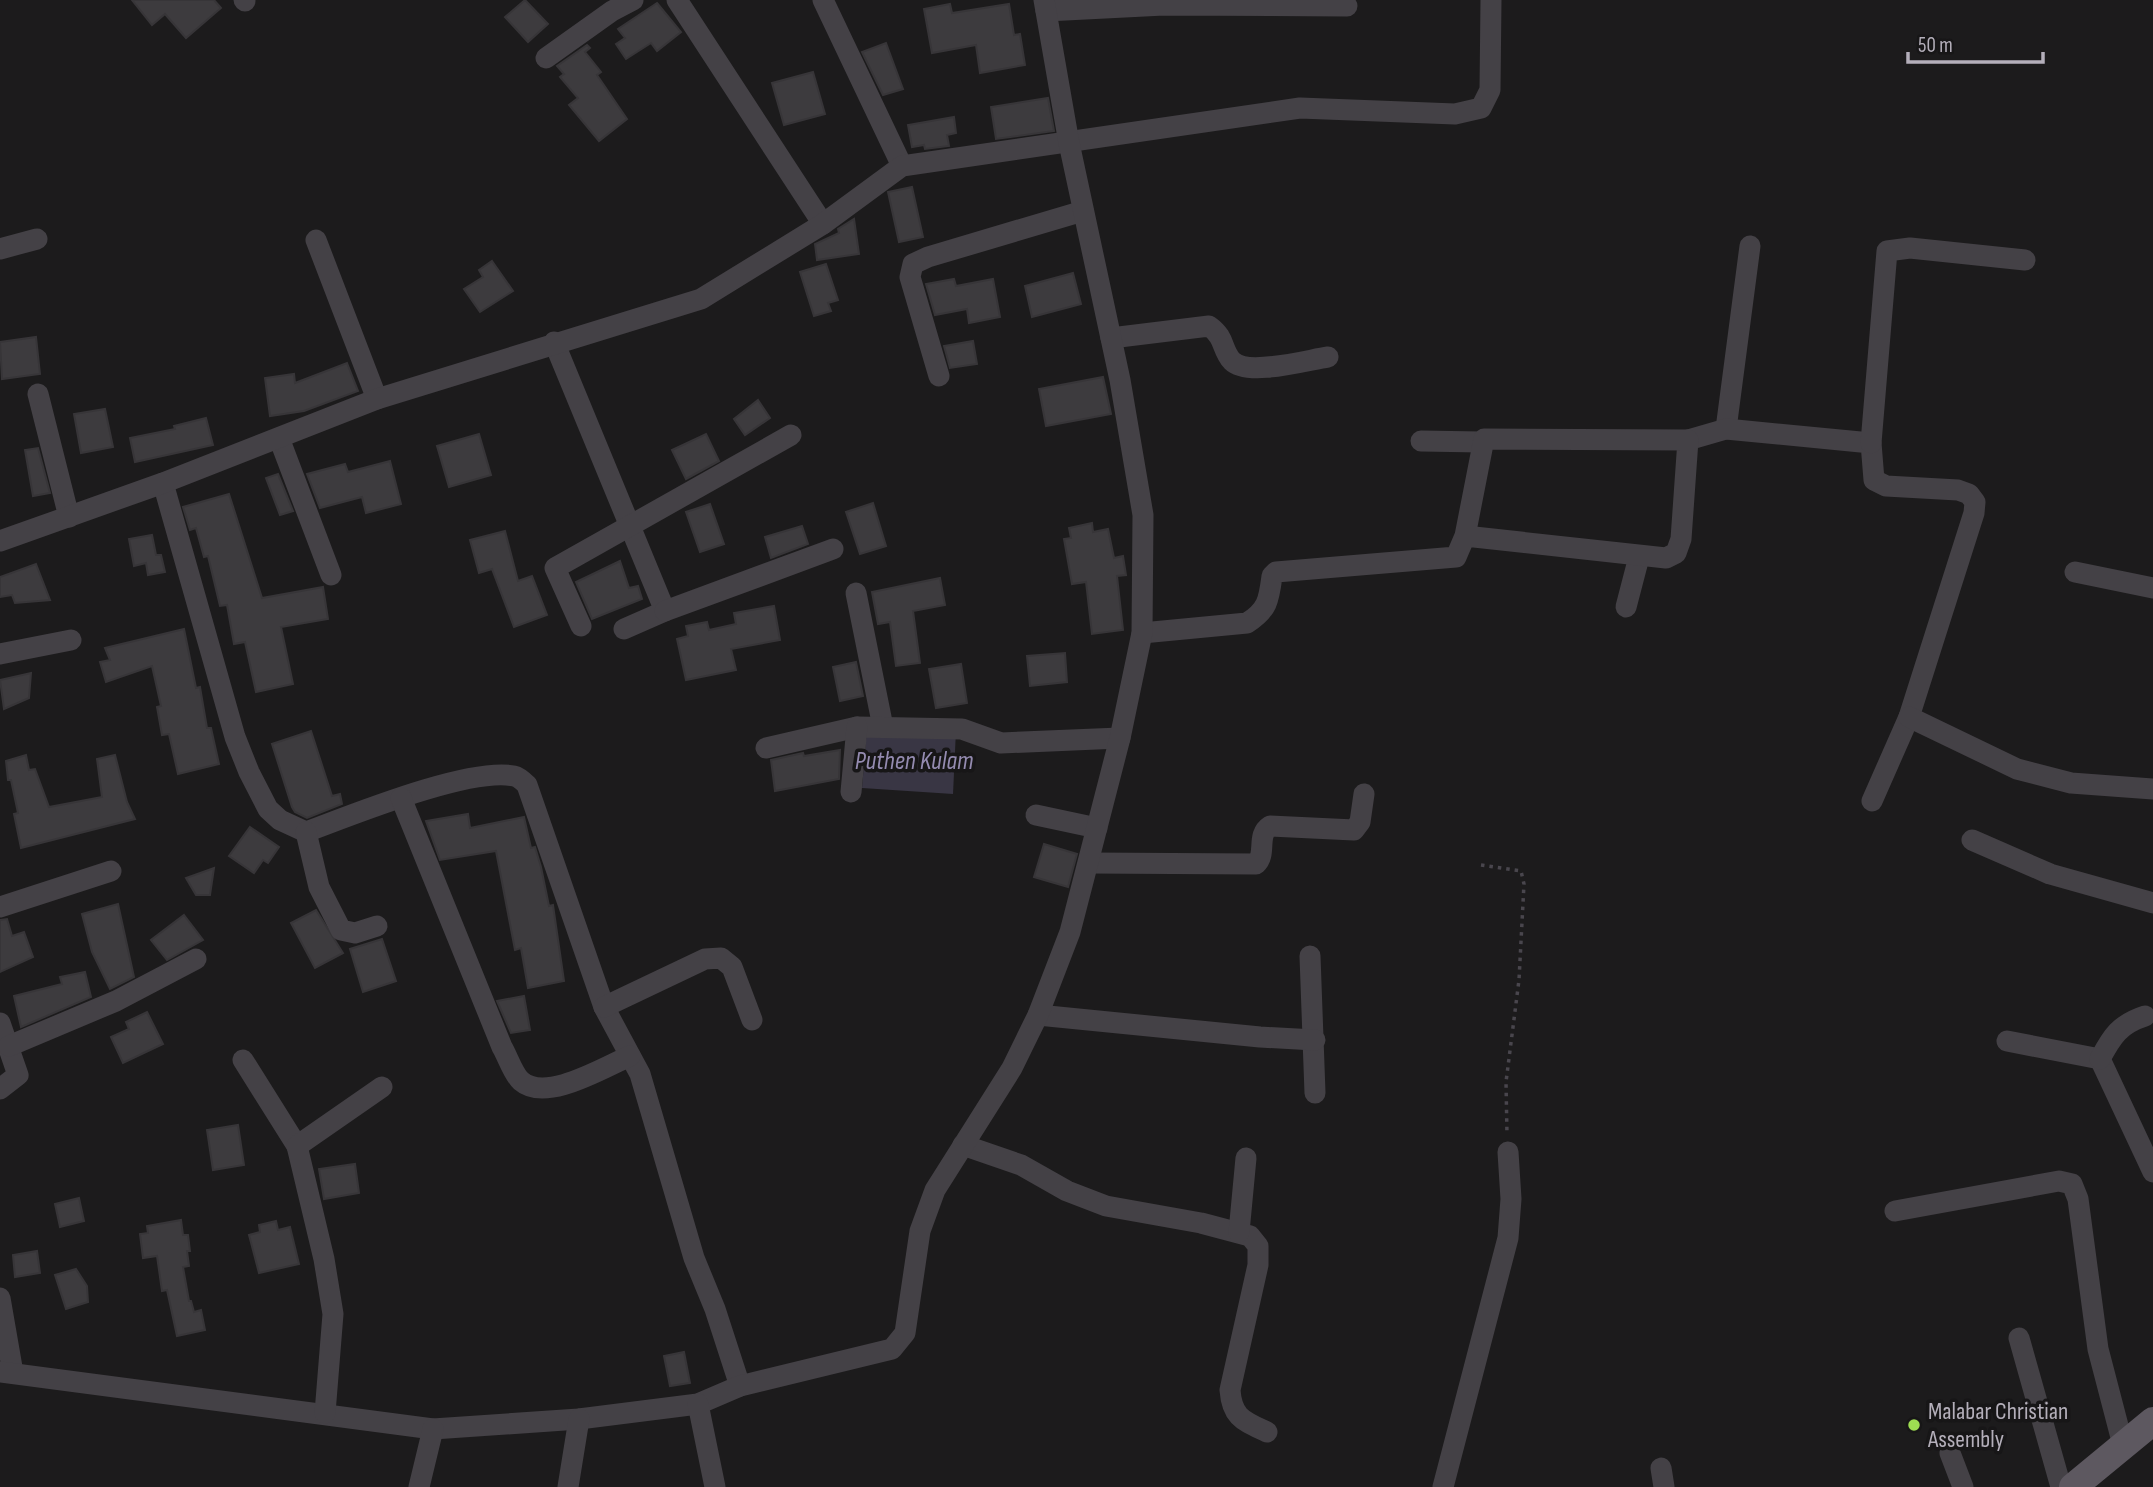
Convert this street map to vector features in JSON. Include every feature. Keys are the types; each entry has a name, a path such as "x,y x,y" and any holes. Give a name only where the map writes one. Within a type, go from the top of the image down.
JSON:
{"main road":[{"path":"2085,1482 2123,1445 2153,1421"}],"street":[{"path":"546,58 612,11 634,0"},
{"path":"677,0 822,224"},
{"path":"823,0 902,166"},
{"path":"0,541 163,483 377,399 554,342 701,299 822,224 902,166 1300,108 1455,114 1481,108 1490,90 1490,0"},
{"path":"0,1298 7,1373 433,1429 579,1419 698,1404 740,1386 892,1349 905,1333 920,1231 935,1190 1012,1068 1038,1015 1070,932 1120,738 1142,633 1143,515 1111,338 1069,143 1045,5 1347,6"},
{"path":"939,376 911,277 913,264 928,257 1083,211"},
{"path":"0,249 37,239"},
{"path":"316,240 377,399"},
{"path":"1726,429 1750,246"},
{"path":"1872,801 1909,716 1969,530 1975,502 1969,494 1958,490 1886,485 1874,480 1871,443 1887,251 1910,248 2025,260"},
{"path":"1111,338 1209,327 1220,334 1230,360 1240,367 1256,369 1328,357"},
{"path":"554,342 628,528 665,611"},
{"path":"38,394 69,517"},
{"path":"1420,441 1688,440 1726,429 1871,443"},
{"path":"581,626 555,568 791,435"},
{"path":"279,438 331,575"},
{"path":"1465,536 1666,558 1676,553 1681,539 1688,440"},
{"path":"1142,633 1247,623 1261,614 1269,602 1272,576 1276,572 1456,557 1465,536 1481,442"},
{"path":"163,483 235,737 268,809 280,820 306,832 455,782 497,775 516,776 527,785 604,1007 640,1074 694,1258 736,1365 740,1386"},
{"path":"624,629 833,548"},
{"path":"1626,607 1639,557"},
{"path":"2075,572 2153,588"},
{"path":"856,593 883,727"},
{"path":"0,654 71,640"},
{"path":"1909,716 2017,769 2071,783 2153,789"},
{"path":"766,748 857,727 962,729 1001,743 1120,738"},
{"path":"851,792 857,727"},
{"path":"1089,863 1256,864 1261,858 1263,835 1270,826 1354,830 1360,822 1364,794"},
{"path":"401,798 502,1047 521,1081 538,1090 556,1088 630,1056"},
{"path":"1036,815 1097,828"},
{"path":"306,832 320,887 341,930 355,933 377,926"},
{"path":"1972,840 2050,874 2153,903"},
{"path":"0,907 111,871"},
{"path":"1310,956 1315,1093"},
{"path":"604,1007 705,959 721,958 732,967 752,1020"},
{"path":"9,1046 116,1001 195,959"},
{"path":"1038,1015 1315,1040"},
{"path":"2100,1059 2112,1036 2126,1022 2145,1016"},
{"path":"0,1023 18,1074 0,1089"},
{"path":"2007,1041 2100,1059"},
{"path":"2100,1059 2153,1172"},
{"path":"243,1060 297,1146 324,1259 333,1314 325,1413"},
{"path":"297,1146 382,1087"},
{"path":"963,1146 1021,1165 1067,1191 1106,1206 1250,1236 1258,1246 1258,1265 1230,1390 1231,1407 1243,1421 1267,1432"},
{"path":"1443,1487 1508,1238 1511,1199 1508,1152"},
{"path":"1240,1232 1246,1158"},
{"path":"1895,1211 2059,1181 2072,1184 2078,1199 2098,1349 2123,1445"},
{"path":"2019,1338 2061,1487"},
{"path":"698,1404 715,1487"},
{"path":"568,1487 579,1419"},
{"path":"419,1487 433,1429"},
{"path":"1950,1453 1963,1487"}],"path":[{"path":"1481,865 1521,871 1524,884 1518,980 1506,1082 1508,1152"}],"water":[{"name":"Puthen Kulam","path":"867,728 956,730 953,794 862,788"}],"building":[{"path":"132,0 214,0 221,8 186,38 165,14 152,25"},
{"path":"525,0 548,24 528,42 505,17"},
{"path":"657,3 681,32 657,51 651,43 626,59 616,44 625,38 618,29"},
{"path":"950,4 952,13 1009,4 1014,35 1020,34 1025,65 980,73 976,45 932,53 924,9"},
{"path":"886,43 903,89 883,95 862,52"},
{"path":"587,45 590,48 585,52 601,72 597,75 627,119 599,141 569,105 578,98 560,77 564,74 557,66"},
{"path":"813,72 825,114 784,125 772,83"},
{"path":"1048,98 1054,131 996,139 991,107"},
{"path":"954,117 956,133 947,135 949,146 925,149 924,145 912,147 908,125"},
{"path":"912,187 923,237 899,242 888,192"},
{"path":"854,219 859,254 817,260 815,244 839,233 838,229"},
{"path":"492,261 513,291 480,312 464,289 483,277 479,270"},
{"path":"826,264 838,300 828,303 831,311 814,316 800,272"},
{"path":"1073,273 1081,304 1032,317 1025,286"},
{"path":"954,279 956,286 993,279 1000,317 969,323 967,309 935,315 926,284"},
{"path":"36,337 40,374 2,379 0,342"},
{"path":"973,341 977,364 950,368 944,346"},
{"path":"347,363 358,391 304,411 270,416 265,378 294,374 295,383"},
{"path":"1103,377 1111,414 1046,426 1039,389"},
{"path":"758,400 770,418 745,435 734,419"},
{"path":"105,409 113,447 81,453 74,414"},
{"path":"206,418 213,445 135,462 130,438 175,429 174,426"},
{"path":"479,434 491,475 449,487 437,446"},
{"path":"706,434 719,461 686,479 672,450"},
{"path":"38,448 50,493 33,496 25,450"},
{"path":"390,461 401,504 366,513 362,497 320,508 307,474 345,464 348,472"},
{"path":"278,474 293,511 280,515 266,478"},
{"path":"229,494 262,598 323,587 328,619 281,627 293,684 256,692 245,642 234,644 227,605 220,606 208,556 204,557 196,528 190,530 183,507"},
{"path":"873,503 886,546 860,554 846,512"},
{"path":"710,504 724,544 700,552 686,512"},
{"path":"1092,523 1093,532 1108,529 1114,558 1123,556 1126,575 1117,576 1123,630 1092,634 1086,582 1072,584 1064,539 1071,538 1069,528"},
{"path":"802,526 808,544 771,558 765,537"},
{"path":"505,531 518,581 532,576 547,615 514,627 492,569 479,573 470,540"},
{"path":"152,535 156,555 161,555 165,572 148,575 146,563 134,566 129,539"},
{"path":"620,561 629,588 638,586 642,599 592,619 576,582"},
{"path":"36,564 50,600 15,603 12,595 0,597 0,577"},
{"path":"940,578 945,605 913,611 920,663 896,666 890,622 878,624 872,592"},
{"path":"774,606 780,640 731,649 736,670 686,680 677,639 688,636 686,626 707,622 709,630 736,624 734,613"},
{"path":"184,629 196,688 200,687 207,728 211,728 219,764 178,774 169,734 162,735 157,707 161,706 152,666 106,682 100,662 110,660 105,648"},
{"path":"1065,653 1067,682 1030,686 1027,656"},
{"path":"856,662 863,696 840,701 833,667"},
{"path":"961,664 967,703 936,708 929,669"},
{"path":"31,673 29,698 4,709 0,680"},
{"path":"311,731 332,796 340,794 342,804 307,818 295,812 292,807 272,744"},
{"path":"840,750 839,779 775,791 771,760 803,753 804,756"},
{"path":"26,755 29,770 35,769 49,807 102,797 97,759 115,755 127,802 135,819 21,848 14,814 18,813 11,780 8,780 6,761"},
{"path":"468,814 470,828 524,817 531,848 535,847 541,867 549,906 553,905 564,981 528,988 521,948 515,950 496,851 440,860 426,821"},
{"path":"250,827 279,847 268,863 263,860 254,873 229,856"},
{"path":"1044,844 1077,854 1068,887 1034,877"},
{"path":"214,868 210,895 196,895 186,878"},
{"path":"118,904 134,977 110,989 92,952 82,914"},
{"path":"316,910 343,953 315,968 291,923"},
{"path":"184,915 203,940 167,960 151,940"},
{"path":"7,919 12,936 24,932 33,957 0,972 0,920"},
{"path":"382,939 396,981 363,992 350,949"},
{"path":"85,972 91,997 21,1027 14,996 62,984 60,977"},
{"path":"524,996 530,1030 511,1033 497,1001"},
{"path":"147,1012 163,1044 123,1063 111,1037 129,1029 126,1022"},
{"path":"238,1125 244,1165 213,1170 207,1130"},
{"path":"355,1164 359,1193 324,1199 319,1169"},
{"path":"79,1198 84,1221 60,1227 55,1204"},
{"path":"181,1220 183,1235 188,1235 190,1251 187,1251 189,1266 183,1267 189,1301 194,1312 201,1310 205,1330 177,1336 167,1290 162,1291 157,1256 143,1258 140,1234 148,1233 147,1226"},
{"path":"276,1221 278,1230 290,1227 299,1264 259,1273 249,1235 260,1232 259,1225"},
{"path":"37,1251 40,1273 15,1277 13,1255"},
{"path":"76,1269 87,1286 88,1302 66,1309 55,1275"},
{"path":"684,1352 690,1383 670,1386 664,1356"}],"place":[{"name":"Malabar Christian Assembly","path":"1914,1425"}]}
